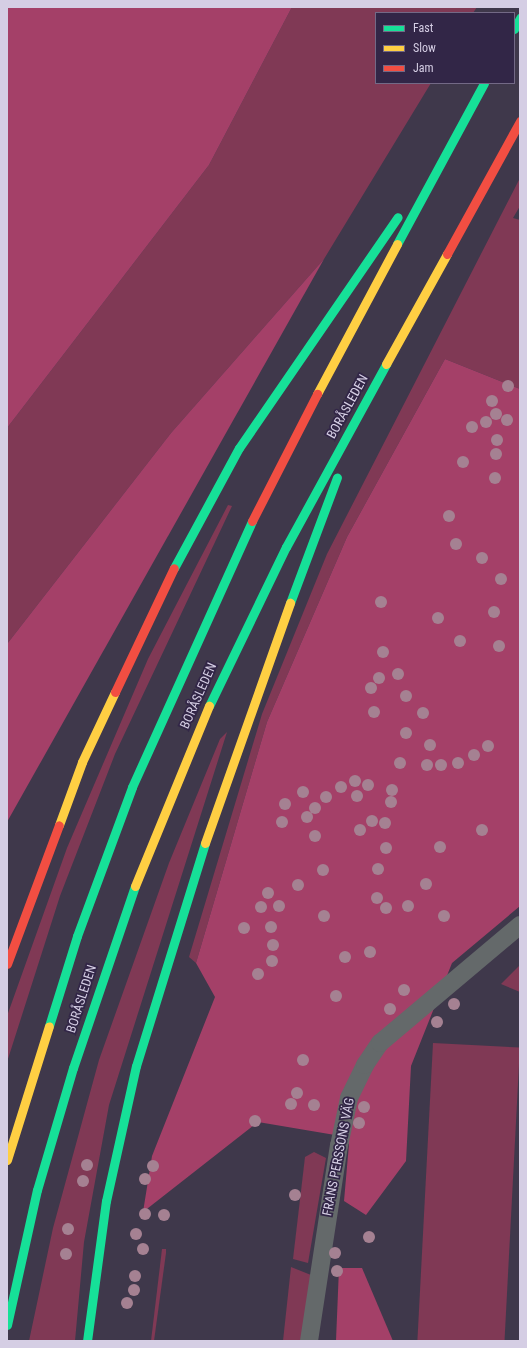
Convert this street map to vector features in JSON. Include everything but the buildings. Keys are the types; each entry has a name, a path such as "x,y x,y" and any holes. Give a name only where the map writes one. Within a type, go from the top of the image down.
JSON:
{"highway":[{"path":"515,27 520,18"},
{"name":"BORÅSLEDEN","path":"7,1160 77,936 132,787 184,667 253,518 445,153 483,84"},
{"name":"BORÅSLEDEN","path":"7,1325 37,1190 73,1068 111,951 164,808 221,678 372,389 520,121"},
{"path":"7,964 82,762 183,549 240,448 445,153"},
{"path":"88,1341 107,1194 136,1066 174,938 238,744 372,389"}],"street":[{"name":"FRANS PERSSONS VÄG","path":"309,1341 339,1146 349,1098 365,1066 380,1043 520,925"}],"shaded area":[{"path":"7,7 292,7 209,165 7,428"},
{"path":"292,7 477,7 474,12 375,12 375,84 430,84 324,259 171,433 7,644 7,428 209,165"},
{"path":"520,178 520,206 513,218 520,220 520,389 445,359 347,537 267,722 196,963 189,957 262,714 327,554"},
{"path":"324,259 7,822 7,644 171,433"},
{"path":"445,359 520,389 520,906 452,963 411,1066 406,1161 366,1215 344,1201 349,1144 335,1135 258,1122 143,1212 152,1156 215,997 196,963 267,722 347,537"},
{"path":"228,505 232,506 115,754 60,896 7,1062 7,1016 67,848 148,659"},
{"path":"227,732 109,1105 84,1242 75,1341 29,1341 53,1228 99,1060 169,863 220,739"},
{"path":"520,965 520,992 501,984"},
{"path":"433,1043 520,1048 505,1341 417,1341"},
{"path":"314,1152 326,1158 308,1263 293,1259 305,1157"},
{"path":"162,1249 166,1249 166,1253 154,1341 151,1341"},
{"path":"291,1267 311,1275 301,1341 283,1341"},
{"path":"339,1268 362,1268 393,1341 336,1341"}],"traffic: fast":[{"path":"515,27 520,18"},
{"path":"397,244 483,84"},
{"path":"174,568 239,448 398,217"},
{"path":"209,706 286,547 386,364"},
{"path":"290,603 337,477"},
{"path":"49,1026 77,936 132,787 252,521"},
{"path":"87,1341 106,1201 136,1066 205,843"},
{"path":"7,1325 37,1190 73,1068 135,886"}],"traffic: slow":[{"path":"317,394 397,244"},
{"path":"386,364 447,254"},
{"path":"205,843 290,603"},
{"path":"59,825 82,762 115,692"},
{"path":"135,886 209,706"},
{"path":"7,1160 49,1026"}],"traffic: jam":[{"path":"447,254 520,121"},
{"path":"252,521 317,394"},
{"path":"115,692 174,568"},
{"path":"7,964 59,825"}]}
